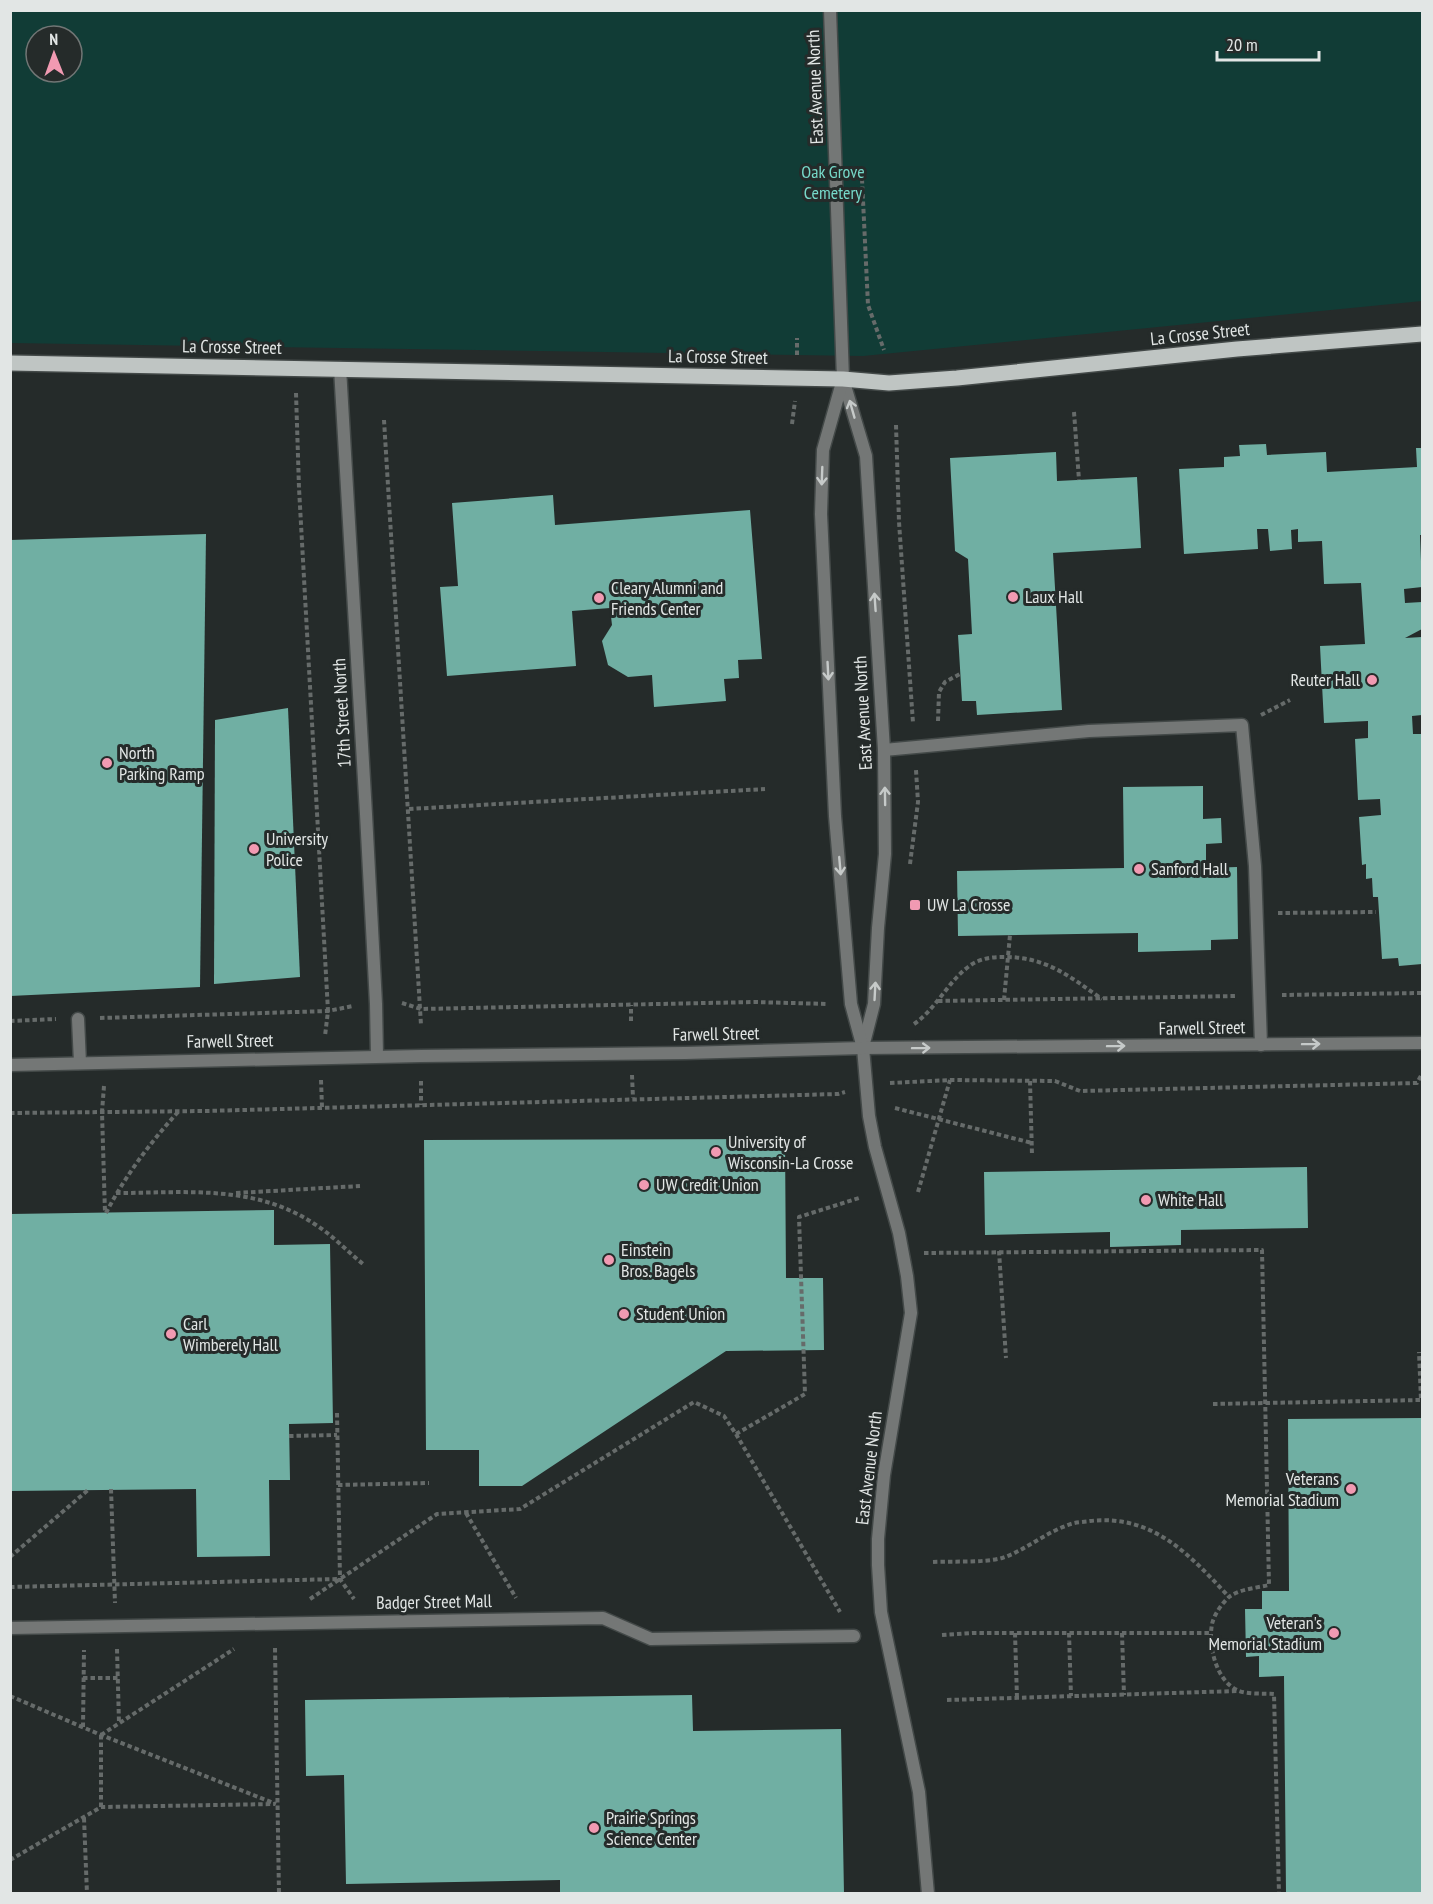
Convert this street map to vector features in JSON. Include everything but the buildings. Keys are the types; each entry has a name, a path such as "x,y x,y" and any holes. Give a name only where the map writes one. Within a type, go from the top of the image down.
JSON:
{"main road":[{"name":"La Crosse Street","path":"10,363 843,379 890,383 1422,333"}],"street":[{"name":"East Avenue North","path":"830,10 843,379 866,456 884,750 885,854 874,1004 862,1048"},
{"name":"17th Street North","path":"340,368 368,849 377,1056"},
{"name":"East Avenue North","path":"843,379 823,450 820,513 835,816 851,1004 862,1048 875,1147 899,1233 911,1313 884,1475 878,1565 881,1612 919,1792 928,1893"},
{"path":"884,750 1089,731 1242,725 1255,867 1262,1045"},
{"path":"78,1019 80,1063"},
{"name":"Farwell Street","path":"10,1065 377,1056 664,1054 862,1048 1422,1043"},
{"name":"Badger Street Mall","path":"10,1628 603,1618 651,1639 854,1636"}],"path":[{"path":"862,175 868,305 884,350"},
{"path":"295,368 299,488 328,1011 325,1036"},
{"path":"1074,412 1079,480"},
{"path":"384,420 421,1025"},
{"path":"937,746 939,692 945,682 960,674"},
{"path":"1242,725 1290,700"},
{"path":"409,810 765,789"},
{"path":"1256,913 1376,912"},
{"path":"1004,1000 1010,935"},
{"path":"906,1026 922,1019 968,966 989,957 1018,957 1037,960 1056,968 1102,999"},
{"path":"938,1001 1422,993"},
{"path":"402,1004 421,1009 754,1002 829,1004"},
{"path":"10,1021 328,1011 356,1005"},
{"path":"631,1005 631,1021"},
{"path":"105,1062 102,1112 105,1213 136,1163 179,1111"},
{"path":"632,1074 633,1098"},
{"path":"10,1113 179,1111 838,1094 867,1086 950,1080 1055,1081 1080,1090 1417,1083 1422,1074"},
{"path":"321,1080 322,1107"},
{"path":"918,1192 950,1080"},
{"path":"421,1081 421,1105"},
{"path":"1030,1081 1032,1155"},
{"path":"895,1108 1032,1143"},
{"path":"116,1193 229,1193 360,1186"},
{"path":"229,1193 257,1198 285,1207 314,1223 363,1264"},
{"path":"736,1434 805,1394 799,1218 859,1198"},
{"path":"903,1255 999,1251 1262,1250 1269,1585 1239,1592 1229,1597 1212,1624 1212,1646 1216,1664 1223,1676 1239,1691"},
{"path":"999,1251 1006,1358"},
{"path":"1212,1404 1421,1400 1419,1352"},
{"path":"279,1893 274,1623 437,1514 520,1509 694,1402 724,1416 854,1636"},
{"path":"337,1413 340,1579 370,1621"},
{"path":"289,1436 337,1435"},
{"path":"338,1485 429,1483"},
{"path":"10,1557 88,1490"},
{"path":"111,1490 119,1723"},
{"path":"466,1513 527,1618"},
{"path":"933,1562 1002,1558 1071,1524 1112,1520 1149,1530 1172,1542 1198,1564 1229,1597"},
{"path":"10,1587 340,1579"},
{"path":"83,1727 84,1626"},
{"path":"1015,1633 1017,1698"},
{"path":"1069,1633 1071,1696"},
{"path":"942,1635 1212,1633"},
{"path":"1122,1634 1124,1695"},
{"path":"101,1735 236,1648"},
{"path":"83,1678 118,1677"},
{"path":"947,1700 1239,1691 1274,1694 1279,1893"},
{"path":"10,1696 101,1735 276,1804"},
{"path":"101,1735 101,1807"},
{"path":"10,1860 101,1807 276,1804"},
{"path":"84,1818 87,1893"}],"green space":[{"name":"Oak Grove Cemetery","path":"11,11 1422,11 1422,301 863,356 11,343"}],"place":[{"name":"Laux Hall","path":"1013,597"},
{"name":"Cleary Alumni and Friends Center","path":"599,598"},
{"name":"Reuter Hall","path":"1372,680"},
{"name":"North Parking Ramp","path":"107,763"},
{"name":"University Police","path":"254,849"},
{"name":"Sanford Hall","path":"1139,869"},
{"name":"UW La Crosse","path":"915,905"},
{"name":"University of Wisconsin-La Crosse","path":"716,1152"},
{"name":"UW Credit Union","path":"644,1185"},
{"name":"White Hall","path":"1146,1200"},
{"name":"Einstein Bros. Bagels","path":"609,1260"},
{"name":"Student Union","path":"624,1314"},
{"name":"Carl Wimberely Hall","path":"171,1334"},
{"name":"Veterans Memorial Stadium","path":"1351,1489"},
{"name":"Veteran's Memorial Stadium","path":"1334,1633"},
{"name":"Prairie Springs Science Center","path":"594,1828"}]}
